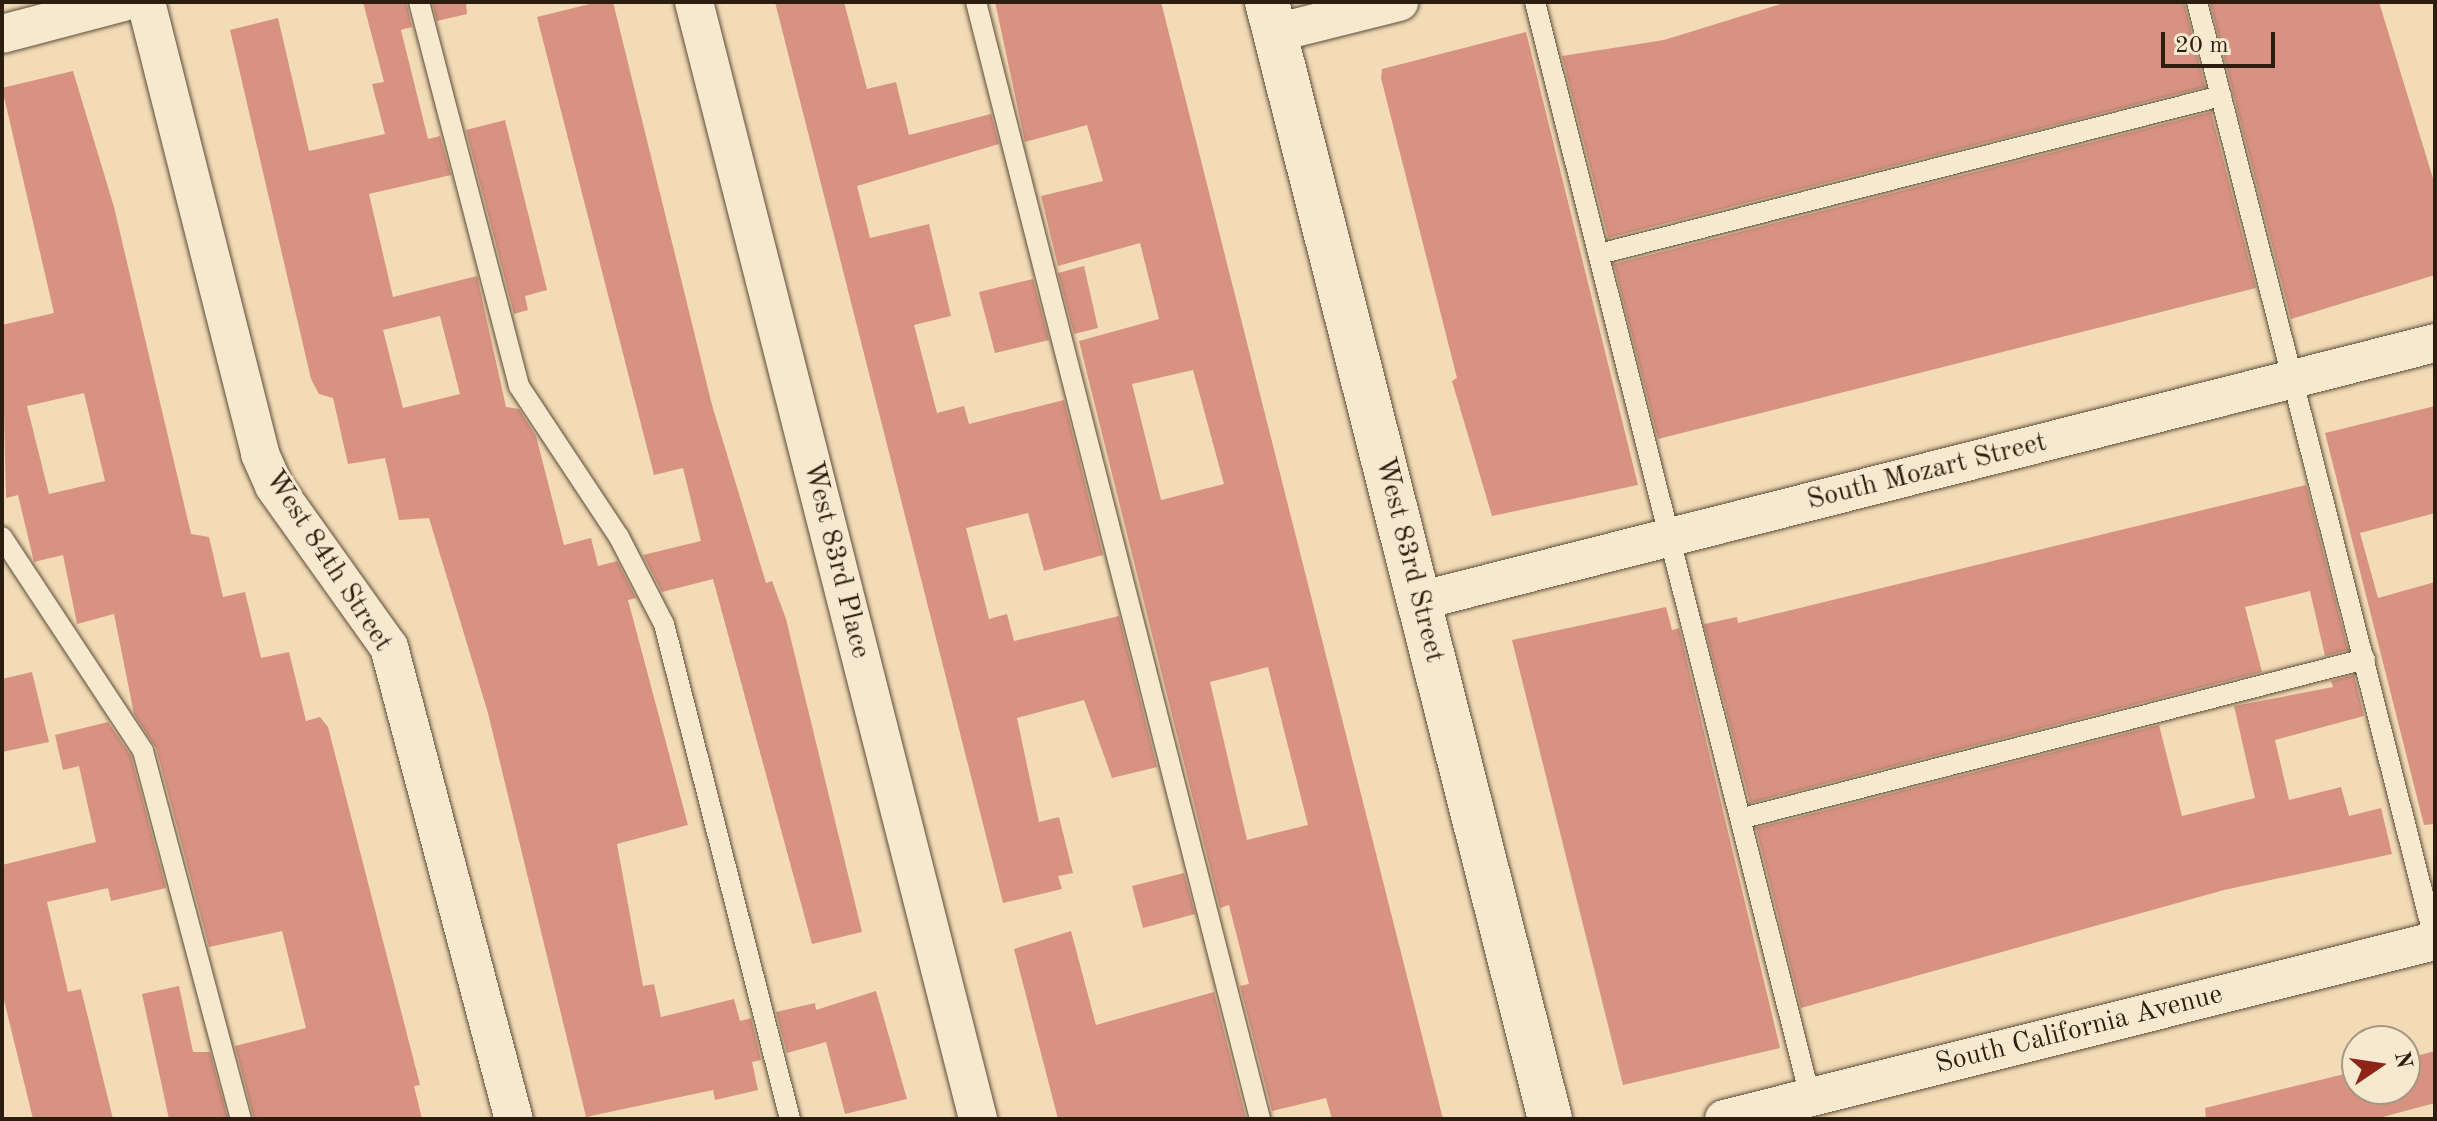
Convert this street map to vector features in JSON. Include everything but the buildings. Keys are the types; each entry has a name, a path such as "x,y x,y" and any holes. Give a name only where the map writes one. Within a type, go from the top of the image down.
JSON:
{"street":[{"path":"2,34 124,2"},
{"name":"West 84th Street","path":"146,2 260,454 274,486 389,647 514,1119"},
{"name":"West 83rd Place","path":"694,2 978,1119"},
{"path":"1271,18 1399,2"},
{"name":"West 83rd Street","path":"1271,18 1550,1119"},
{"name":"South Mozart Street","path":"1419,601 2435,343"},
{"name":"South California Avenue","path":"1724,1119 1805,1105 2435,942"}],"lane":[{"path":"419,2 519,386 619,537 664,624 790,1119"},
{"path":"976,2 1260,1119"},
{"path":"1535,2 1743,818 1805,1105"},
{"path":"2197,2 2435,942"},
{"path":"1599,254 2221,96"},
{"path":"2,537 143,751 241,1119"},
{"path":"1743,818 2365,659"}]}
